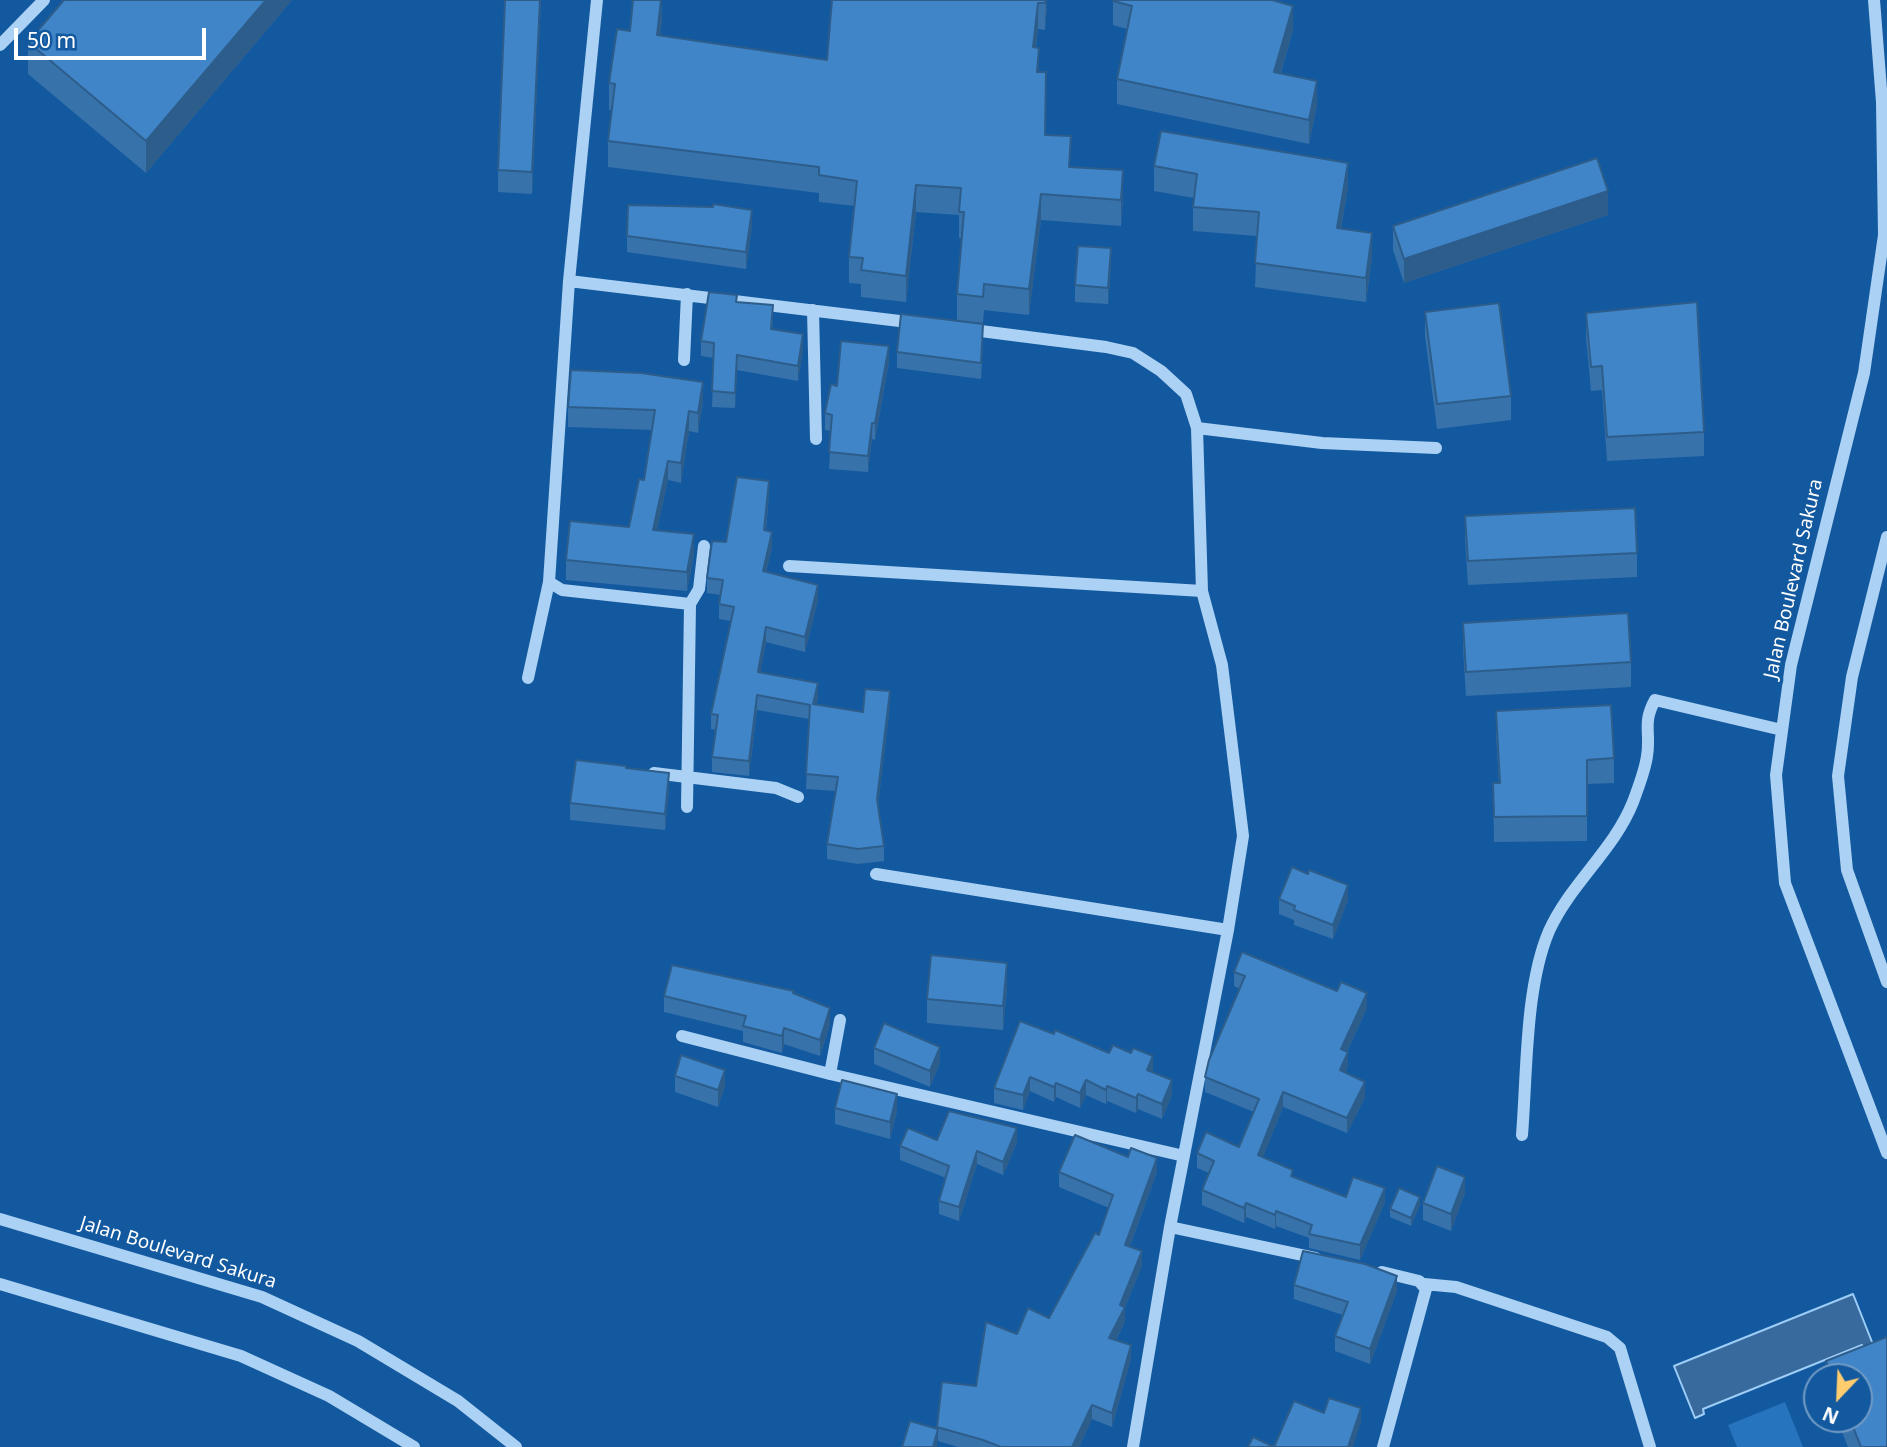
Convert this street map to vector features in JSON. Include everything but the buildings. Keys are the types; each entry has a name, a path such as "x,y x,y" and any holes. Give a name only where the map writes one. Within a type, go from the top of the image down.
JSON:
{"street":[{"path":"0,45 44,0"},
{"path":"528,678 549,582 569,281 597,0"},
{"name":"Jalan Boulevard Sakura","path":"1874,0 1882,102 1885,235 1864,373 1791,665 1776,775 1785,883 1887,1153"},
{"path":"569,281 687,293 1106,347 1133,353 1161,372 1186,394 1197,428 1202,591 1222,665 1242,836 1228,930 1170,1227 1133,1447"},
{"path":"684,360 687,293"},
{"path":"813,310 816,439"},
{"path":"1197,428 1322,443 1436,448"},
{"path":"1887,537 1852,677 1838,776 1847,870 1887,982"},
{"path":"687,807 690,777 690,604 699,589 704,546"},
{"path":"789,566 1202,591"},
{"path":"549,582 562,590 690,604"},
{"path":"1521,1135 1538,967 1555,920 1632,804 1647,755 1646,716 1655,700 1782,730"},
{"path":"639,772 776,788 798,797"},
{"path":"876,874 1228,930"},
{"path":"830,1074 840,1020"},
{"path":"682,1036 830,1074 1184,1156"},
{"name":"Jalan Boulevard Sakura","path":"0,1219 262,1297 358,1341 458,1401 516,1447"},
{"path":"1170,1227 1324,1260"},
{"path":"1365,1269 1424,1284 1455,1287 1607,1338 1620,1348 1650,1447"},
{"path":"0,1284 241,1356 329,1396 414,1447"},
{"path":"1383,1447 1426,1289 1424,1284"}],"shaded area":[{"path":"1853,1294 1874,1347 1865,1350 1862,1345 1817,1363 1803,1363 1803,1369 1703,1409 1704,1414 1695,1418 1674,1366"},
{"path":"1785,1402 1803,1447 1737,1447 1728,1425"}]}
